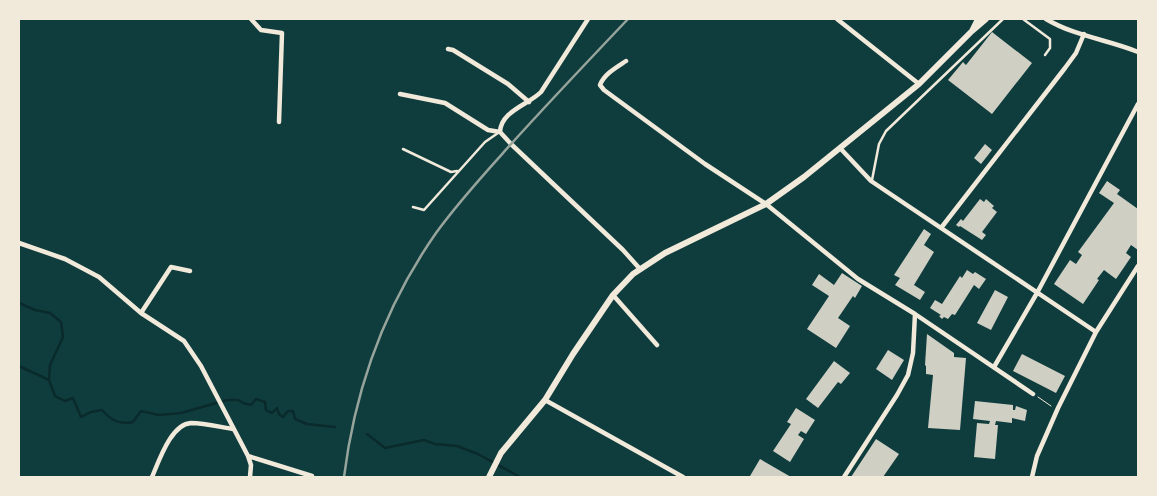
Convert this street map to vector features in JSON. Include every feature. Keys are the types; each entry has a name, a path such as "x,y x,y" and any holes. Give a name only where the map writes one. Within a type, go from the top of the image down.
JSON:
{"main road":[{"path":"972,31 978,19"},
{"path":"490,474 501,453 545,400 573,354 613,295 640,268 665,253 766,204 840,148 919,84 986,19"}],"street":[{"path":"251,19 261,30 282,33 279,122"},
{"path":"500,132 503,120 541,92 588,19"},
{"path":"838,19 919,84"},
{"path":"1046,19 1063,27 1138,52"},
{"path":"941,228 1065,68 1076,53 1084,34"},
{"path":"448,49 508,84 529,102"},
{"path":"626,61 612,70 602,80 600,85 604,90 697,158 766,204 858,279 915,314 1033,394"},
{"path":"400,94 445,102 488,130 500,132 640,268"},
{"path":"994,367 1037,293 1138,104"},
{"path":"840,148 871,181 1096,332"},
{"path":"19,243 65,259 99,277 142,313 184,341 201,366 216,398 248,456 251,465 250,477"},
{"path":"1032,477 1037,456 1058,408 1096,332 1138,266"},
{"path":"142,313 171,267 190,271"},
{"path":"613,295 657,346"},
{"path":"844,477 908,375 913,353 915,314"},
{"path":"545,400 683,477"},
{"path":"152,477 168,443 178,428 191,423 233,429"},
{"path":"248,456 312,476"}],"lane":[{"path":"871,181 879,144 886,131 1003,19"},
{"path":"1023,19 1050,39 1050,48 1045,55"},
{"path":"413,207 424,210 485,142 500,132"},
{"path":"403,149 452,172 459,171"}],"path":[{"path":"1033,394 1052,407 1058,408"}],"building":[{"path":"992,32 1032,63 992,114 948,80 963,62 966,65"},
{"path":"985,144 992,150 981,164 974,158"},
{"path":"1107,181 1120,190 1117,194 1138,209 1138,250 1131,245 1126,253 1131,257 1116,279 1104,270 1083,304 1054,284 1070,260 1076,264 1082,255 1078,252 1114,203 1099,193"},
{"path":"980,199 984,202 986,199 994,206 992,208 997,212 982,232 986,235 982,240 956,225 961,219 963,221"},
{"path":"924,229 931,234 924,245 934,252 914,285 925,292 920,300 895,285 900,278 894,275"},
{"path":"967,270 973,274 975,272 986,279 979,289 974,285 955,315 952,314 948,319 944,317 942,319 939,316 941,315 930,308 935,300 942,304 960,276 962,278"},
{"path":"842,273 862,286 855,298 853,296 838,318 850,326 836,348 807,329 829,296 812,285 819,274 834,285"},
{"path":"995,290 1008,297 991,330 977,323"},
{"path":"927,334 954,353 954,357 966,358 960,430 928,428 933,375 926,374"},
{"path":"888,350 904,360 892,380 876,369"},
{"path":"1022,354 1065,376 1056,393 1013,371"},
{"path":"834,361 850,373 841,384 838,382 818,408 806,399"},
{"path":"975,401 1013,405 1013,410 1015,410 1016,406 1027,410 1025,421 1012,418 1012,423 996,421 995,425 998,425 995,459 974,457 977,423 989,424 990,421 973,419"},
{"path":"796,408 815,420 806,434 801,431 798,435 804,439 790,462 773,451 791,424 787,422"},
{"path":"876,439 899,454 883,477 851,477"},
{"path":"760,459 791,477 750,476"}],"waterway":[{"path":"19,303 35,310 50,313 61,322 63,337 50,365 49,380 55,396 65,401 73,398 81,417 91,412 102,410 116,421 128,423 133,422 141,411 159,415 181,413 227,400 238,400 251,405 256,399 265,402 266,410 272,413 277,408 279,414 283,417 288,411 293,411 295,419 307,424 335,427"},
{"path":"19,366 49,380"},
{"path":"367,434 385,448 424,440 435,444 457,446 478,454 520,477"}],"railway":[{"path":"344,477 349,444 364,380 387,319 418,261 436,233 473,187 628,19"}]}
